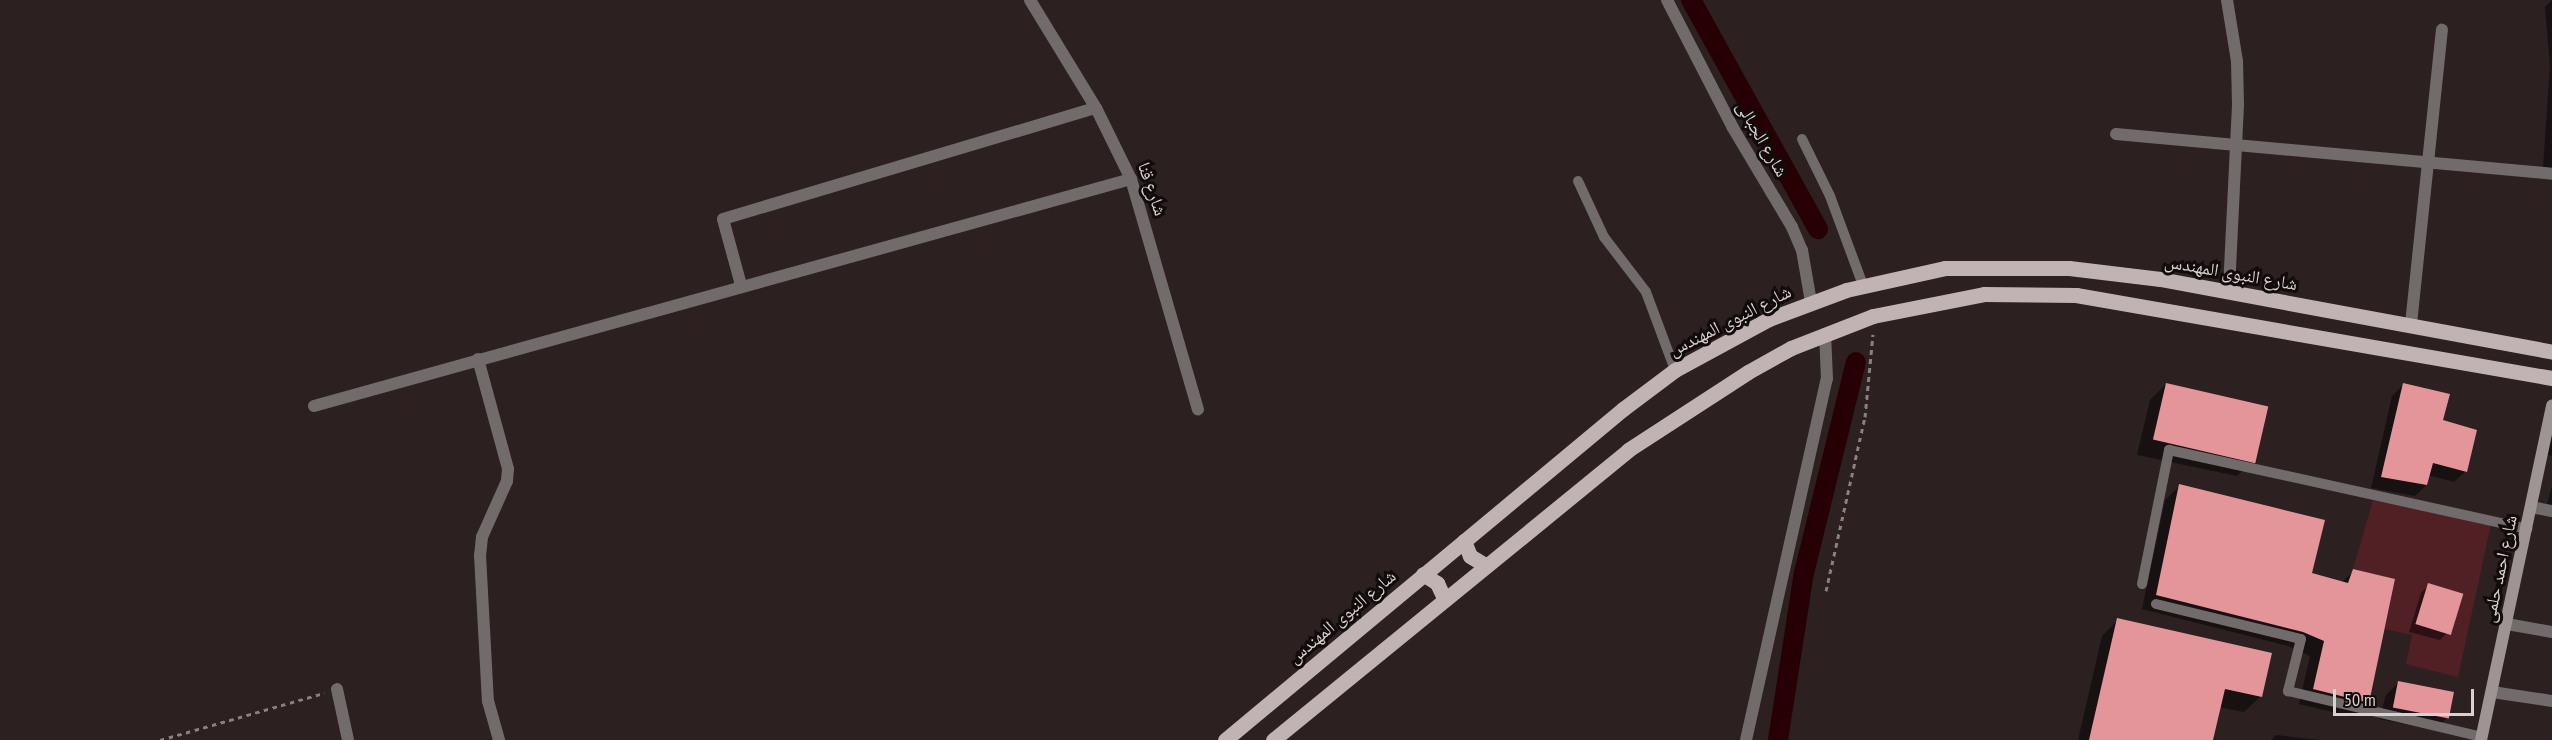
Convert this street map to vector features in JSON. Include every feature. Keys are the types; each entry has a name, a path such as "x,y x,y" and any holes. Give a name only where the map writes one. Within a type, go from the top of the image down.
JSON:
{"main road":[{"name":"شارع النبوى المهندس","path":"1225,740 1464,540 1675,370 1732,338 1811,302 1863,285 1945,268 2040,265 2113,272 2411,324 2552,352"},
{"path":"1273,740 1628,450 1710,393 1825,334 1873,316 1984,294 2076,295 2552,378"},
{"name":"شارع احمد حلمى","path":"2482,738 2552,405"},
{"path":"1464,540 1470,556 1485,565"},
{"path":"1423,574 1437,584 1444,598"}],"street":[{"name":"شارع قنا","path":"1030,0 1096,108 1131,179 1198,409"},
{"name":"شارع الجبالى","path":"1667,0 1733,128 1792,227 1802,250 1811,302"},
{"path":"2227,0 2237,61 2236,145 2229,292"},
{"path":"2411,324 2430,163 2442,30"},
{"path":"741,285 723,219 1096,108"},
{"path":"2116,134 2552,174"},
{"path":"314,406 741,285 1131,179"},
{"path":"1746,740 1827,379 1825,334"},
{"path":"477,359 508,469 507,481 482,537 480,555 488,701 499,740"},
{"path":"2531,507 2552,511"},
{"path":"2507,624 2552,633"},
{"path":"337,690 348,740"},
{"path":"2492,692 2552,701"}],"lane":[{"path":"1802,140 1830,196 1863,285"},
{"path":"1578,181 1604,237 1646,292 1675,370"},
{"path":"2142,584 2169,450 2527,529"},
{"path":"2156,604 2301,639 2289,691 2482,738"}],"path":[{"path":"1826,591 1865,417 1872,362 1873,316"},
{"path":"160,740 337,690"}],"shaded area":[{"path":"2373,500 2491,524 2458,677 2406,664 2412,635 2385,629 2395,579 2353,569"}],"building":[{"path":"2166,383 2268,407 2255,463 2153,440"},
{"path":"2403,383 2450,394 2443,420 2477,430 2467,472 2433,463 2427,485 2381,477"},
{"path":"2179,484 2325,520 2312,573 2348,583 2353,569 2395,579 2369,703 2313,689 2324,641 2303,632 2156,595"},
{"path":"2428,583 2463,594 2451,635 2415,624"},
{"path":"2117,618 2272,653 2262,697 2225,689 2213,740 2089,740"},
{"path":"2398,681 2454,692 2449,718 2393,708"}],"waterway":[{"path":"1691,0 1818,229"},
{"path":"1778,740 1804,573 1856,362"}]}
